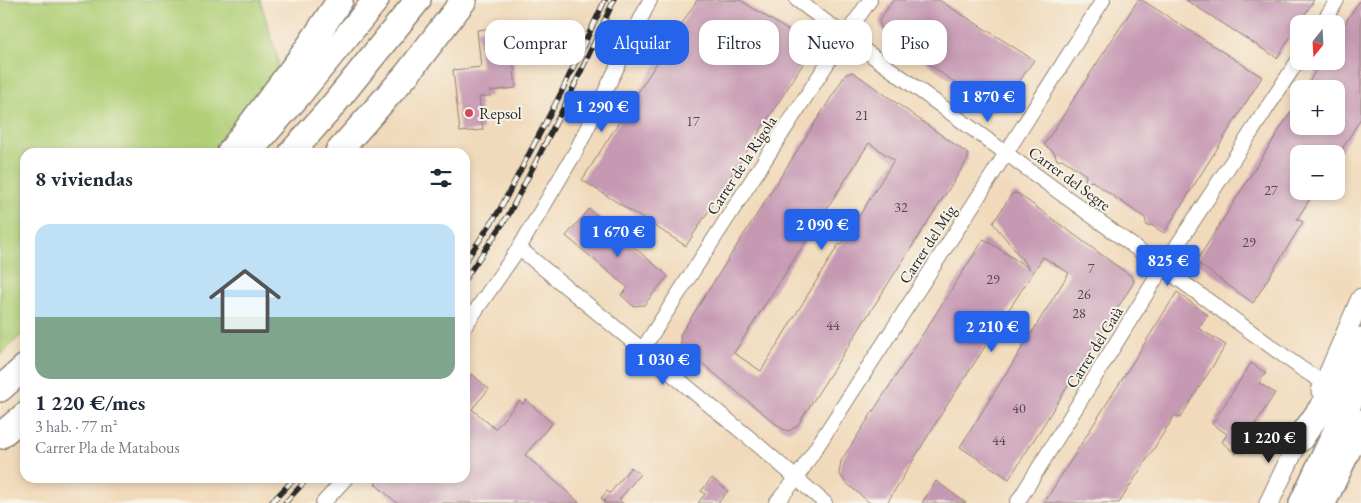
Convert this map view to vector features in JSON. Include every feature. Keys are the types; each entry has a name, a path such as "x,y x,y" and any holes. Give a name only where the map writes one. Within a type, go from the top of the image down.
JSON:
{"highway":[{"path":"233,148 286,79 340,0"},
{"path":"252,148 376,0"},
{"path":"296,148 330,110 418,0"},
{"path":"342,148 407,74 464,0"},
{"path":"1300,439 1326,402 1361,340"},
{"path":"0,389 20,371"},
{"path":"1302,503 1361,378"},
{"path":"0,436 20,419"},
{"path":"1323,503 1361,422"},
{"path":"1343,462 1361,440"}],"main road":[{"path":"1269,503 1300,439 1361,298"}],"street":[{"path":"470,319 519,248 576,151 594,118 650,0"},
{"name":"Carrer del Segre","path":"797,0 823,20"},
{"name":"Carrer de la Rigola","path":"856,20 870,0"},
{"name":"Carrer del Mig","path":"776,503 796,479 1103,0"},
{"path":"1328,15 1337,0"},
{"name":"Carrer del Segre","path":"872,56 1302,369 1324,383"},
{"name":"Carrer de la Rigola","path":"642,350 825,65"},
{"name":"Carrer del Gaià","path":"1018,503 1163,267 1292,70"},
{"path":"519,248 825,503"},
{"path":"323,503 341,483"}],"green space":[{"path":"0,0 260,0 278,61 272,90 217,148 20,148 20,336 0,355"}],"building":[{"path":"697,0 740,0 771,20 699,20 699,65 779,65 779,25 789,31 789,65 802,65 686,246 582,180 655,65 689,65 689,20 684,20"},
{"path":"893,0 939,0 1034,60 1000,110 994,111 930,65 947,65 947,20 882,20 882,30 879,21"},
{"path":"1138,0 1142,0 1262,77 1164,233 1151,225 1147,226 1145,218 1092,181 1085,183 1086,175 1062,159 1057,160 1054,152 1044,145"},
{"path":"1186,0 1314,0 1304,15 1290,15 1290,38 1277,58"},
{"path":"1361,0 1361,118 1344,145 1290,145 1290,200 1309,200 1297,219 1303,222 1253,303 1196,262 1290,113 1290,135 1345,135 1345,80 1310,80 1316,70 1345,70 1345,23"},
{"name":"Repsol","path":"485,29 485,65 514,65 516,88 490,91 491,96 479,97 483,130 460,132 453,70 481,67 477,30"},
{"path":"853,72 968,154 968,159 797,426 789,431 776,424 681,346 680,335 846,74","holes":["869,143 894,160 841,245 839,244 761,371 734,353"]},
{"path":"1017,193 1132,277 1134,282 1009,479 960,447 1069,273 1043,257 942,413 887,503 870,503 845,482 839,473 841,461 984,239 1030,269 993,223 1012,194"},
{"path":"589,209 668,276 644,305 633,306 621,295 628,288 566,236"},
{"path":"1177,292 1208,315 1198,328 1226,345 1180,418 1175,415 1119,503 1044,503"},
{"path":"1251,363 1266,373 1259,383 1275,393 1236,454 1222,442 1227,434 1212,424"},
{"path":"472,374 489,389 472,409 495,429 519,401 523,404 526,400 552,423 525,455 580,503 397,503 375,484 470,483 470,376"},
{"path":"631,467 640,474 619,500 623,503 603,503 605,501 601,498 607,491 610,493"},
{"path":"712,478 728,491 718,503 698,503 705,494 701,491"},
{"path":"936,481 966,503 922,503"}],"railway":[{"path":"470,254 499,211 561,93 605,0"},
{"path":"470,272 508,216 569,97 614,0"},
{"path":"271,503 290,483"},
{"path":"285,503 303,483"}],"place":[{"name":"Repsol","path":"469,113"}]}
